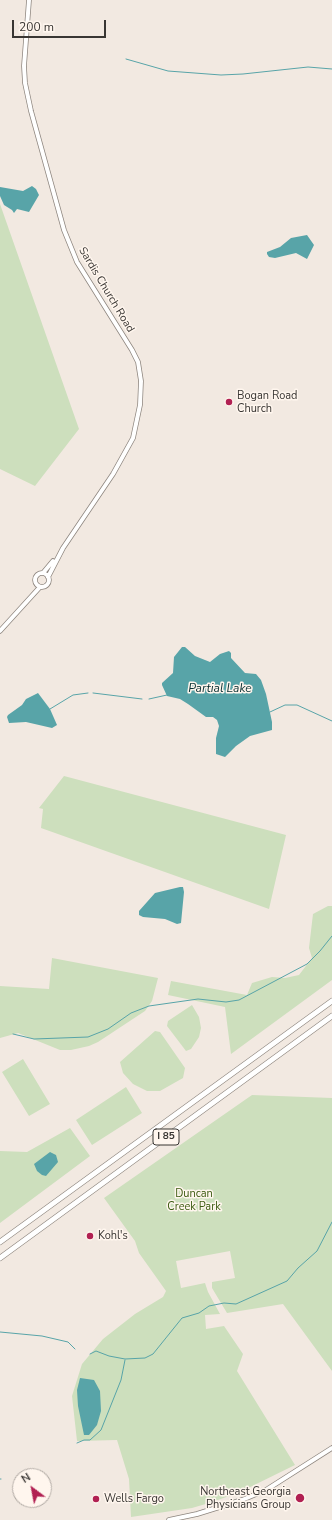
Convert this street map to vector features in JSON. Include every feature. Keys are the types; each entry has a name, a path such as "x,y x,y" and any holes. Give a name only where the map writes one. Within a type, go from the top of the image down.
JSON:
{"highway":[{"name":"I 85","path":"0,1242 332,1001"},
{"name":"I 85","path":"0,1258 332,1016"}],"street":[{"name":"Sardis Church Road","path":"29,0 24,66 25,83 31,111 64,230 77,262 132,350 138,362 141,381 140,405 133,438 113,474 63,548 43,573"},
{"name":"Sardis Church Road","path":"48,577 63,548"},
{"path":"43,573 48,577 48,584 44,587 38,586 36,578 43,573"},
{"path":"0,631 38,586"},
{"path":"169,1520 198,1514 242,1500 266,1490 332,1448"}],"green space":[{"path":"0,204 79,429 35,486 0,469"},
{"path":"64,776 286,835 269,909 41,828 43,809 39,808"},
{"path":"328,906 332,906 332,980 231,1054 225,1007 168,995 171,981 247,995 252,983 272,977 285,978 299,975 312,958 309,948 313,914"},
{"path":"52,958 158,978 152,1001 145,1011 98,1042 89,1046 71,1050 60,1050 18,1033 0,1038 0,986 49,989"},
{"path":"192,1005 199,1017 201,1028 199,1037 191,1049 186,1051 167,1026 168,1021"},
{"path":"155,1031 160,1032 185,1068 183,1078 160,1091 147,1091 133,1084 123,1073 120,1062"},
{"path":"23,1059 50,1104 29,1116 2,1072"},
{"path":"126,1087 142,1113 92,1145 76,1120"},
{"name":"Duncan Creek Park","path":"252,1095 332,1098 332,1371 283,1304 227,1313 212,1288 212,1282 235,1278 230,1251 176,1261 181,1288 205,1283 208,1292 220,1314 205,1315 206,1329 224,1326 243,1354 237,1371 295,1465 238,1493 209,1503 192,1508 131,1517 129,1479 117,1440 77,1441 72,1396 82,1364 103,1339 135,1314 163,1297 166,1291 139,1253 135,1241 104,1198"},
{"path":"70,1128 90,1156 0,1223 0,1151 27,1152"}],"water":[{"path":"32,186 36,189 39,195 29,212 17,209 14,213 4,205 0,196 0,187 23,191"},
{"path":"307,235 314,245 307,259 296,253 275,258 269,257 267,254 267,252 280,247 291,238"},
{"name":"Partial Lake","path":"182,647 185,647 195,656 210,662 220,654 229,651 231,653 231,658 245,673 256,674 261,680 266,694 272,722 272,730 250,736 236,746 225,757 216,754 216,738 219,726 217,720 213,717 206,717 180,699 167,696 162,685 162,683 173,673 174,657"},
{"path":"38,693 50,709 57,725 52,728 26,722 9,723 7,717 8,715 22,705 26,699"},
{"path":"183,887 184,892 181,923 177,924 165,919 143,917 139,915 139,911 155,893"},
{"path":"50,1152 56,1155 58,1162 46,1176 42,1175 37,1171 34,1164"},
{"path":"80,1378 94,1380 100,1391 101,1411 97,1425 89,1435 84,1435 78,1406 77,1390"}],"waterway":[{"path":"126,59 168,71 221,75 308,67 332,69"},
{"path":"50,709 73,695 88,693"},
{"path":"93,693 142,699"},
{"path":"149,699 167,695"},
{"path":"270,712 285,705 297,705 332,721"},
{"path":"13,1034 34,1039 88,1037 108,1029 131,1013 149,1006 198,999 226,1002 239,1000 307,964 332,936"},
{"path":"90,1354 96,1351 109,1356 125,1359 145,1358 153,1354 182,1318 199,1313 209,1306 224,1303 236,1304 287,1281 298,1268 317,1251 332,1222"},
{"path":"0,1332 42,1336 68,1342 75,1349"},
{"path":"77,1443 84,1440 90,1440 101,1430 121,1380 125,1360"}],"place":[{"name":"Bogan Road Church","path":"229,402"},
{"name":"Kohl's","path":"90,1236"},
{"name":"Northeast Georgia Physicians Group","path":"300,1498"},
{"name":"Wells Fargo","path":"96,1499"}]}
